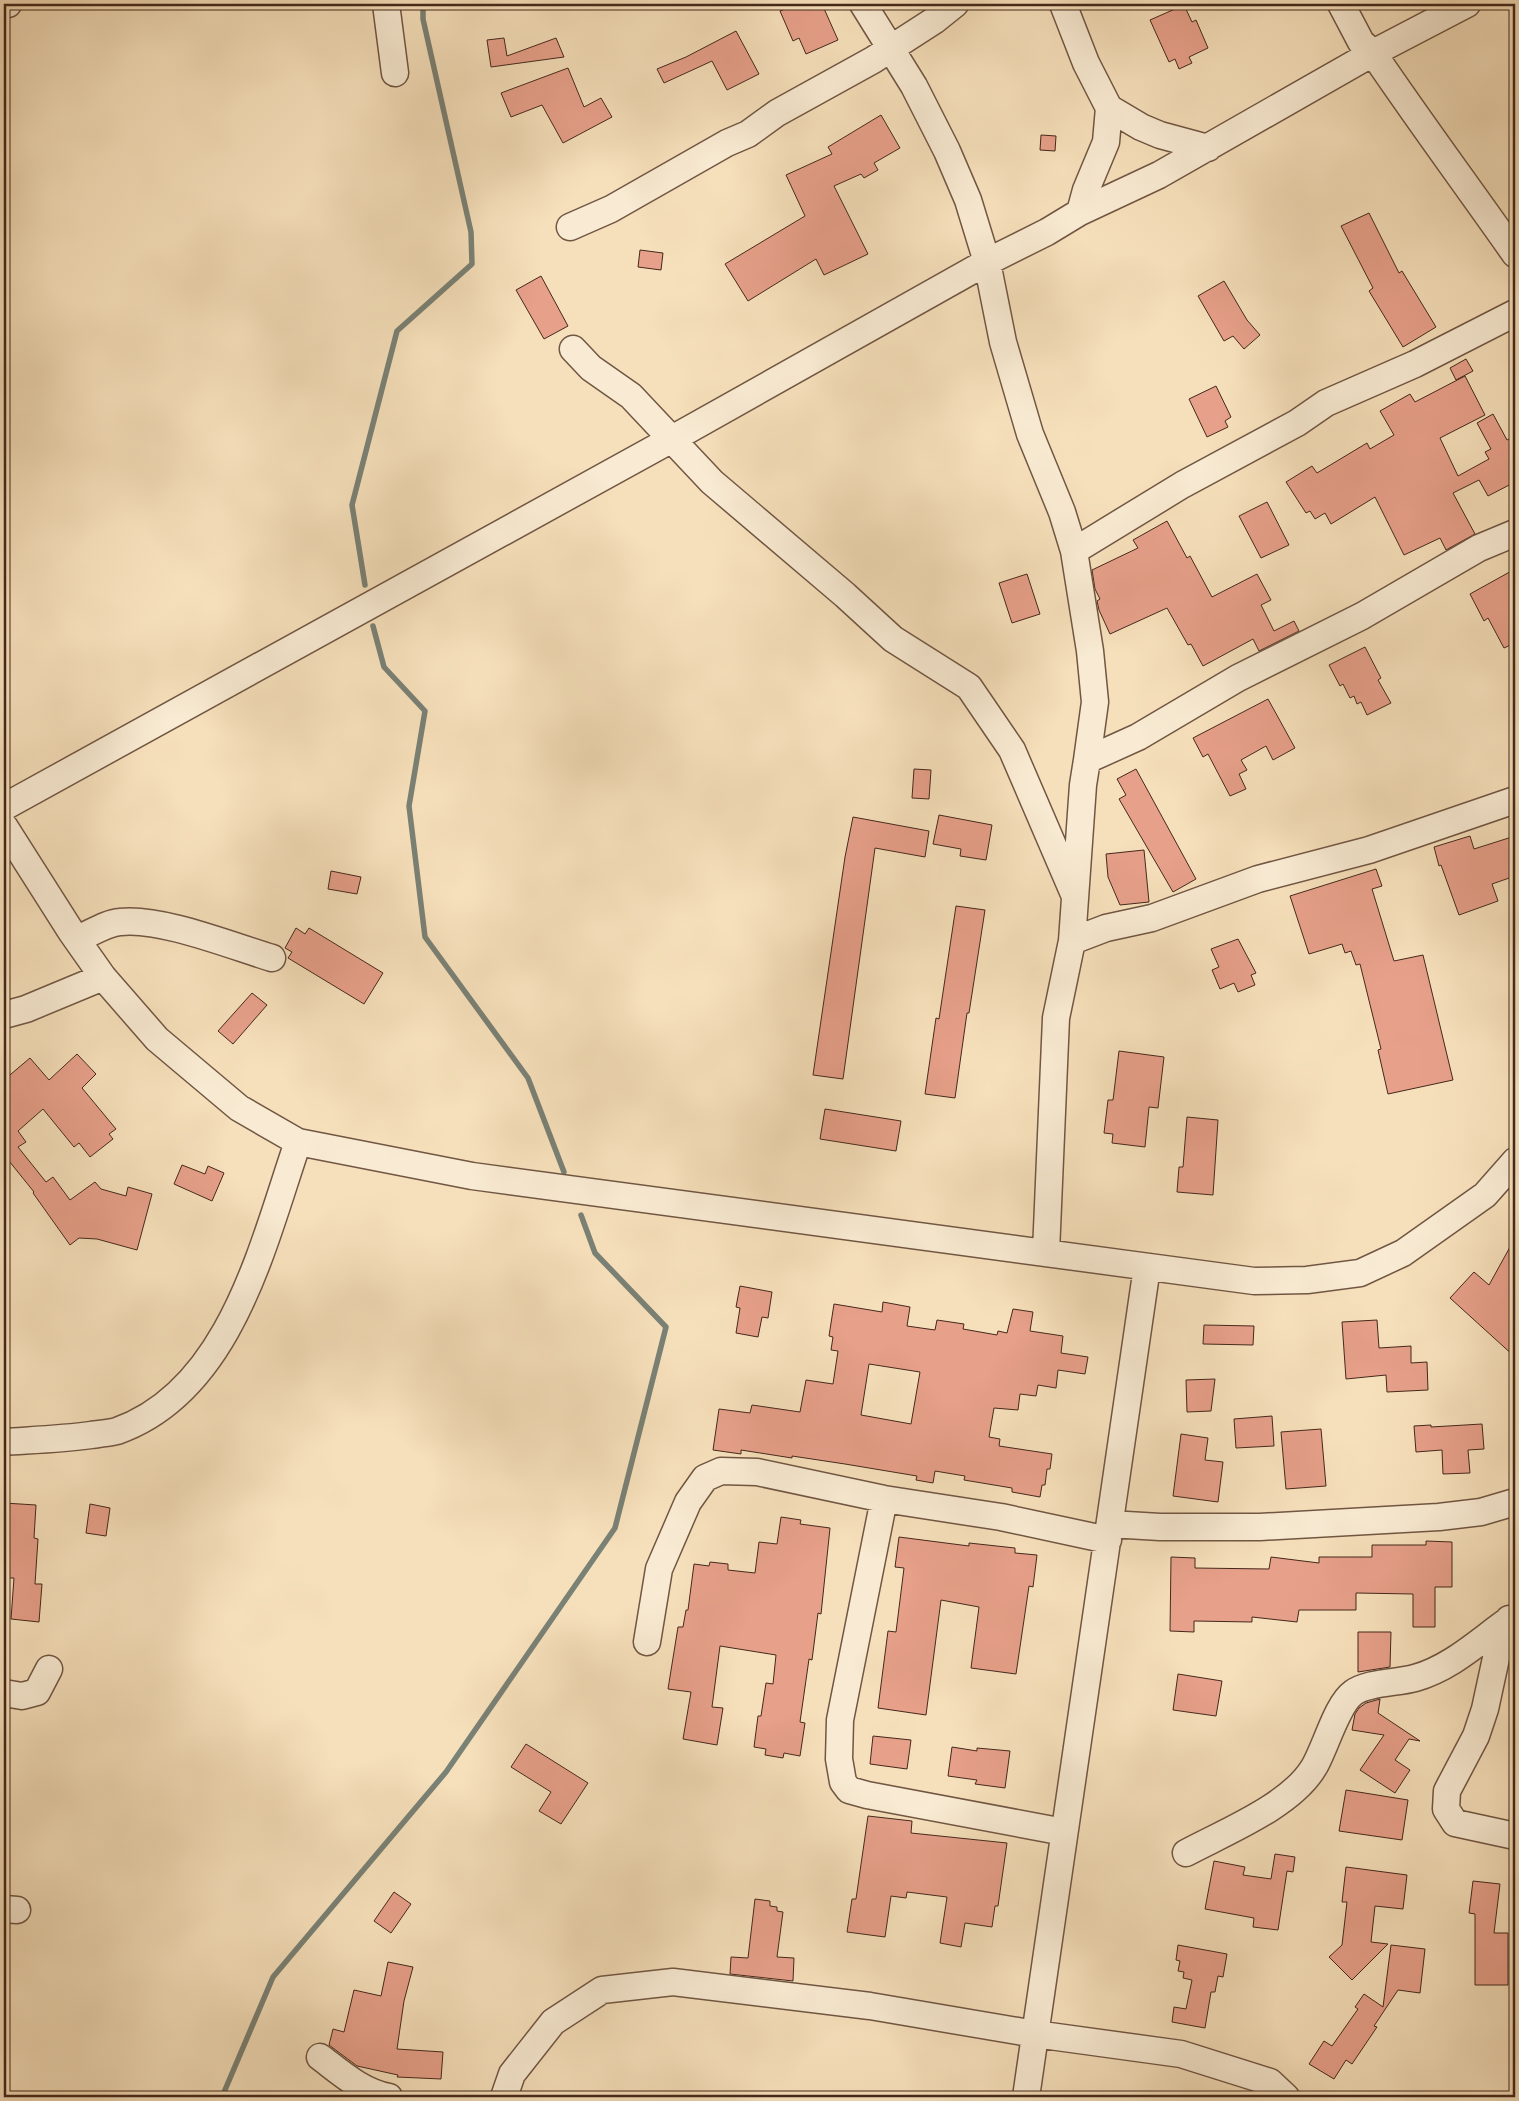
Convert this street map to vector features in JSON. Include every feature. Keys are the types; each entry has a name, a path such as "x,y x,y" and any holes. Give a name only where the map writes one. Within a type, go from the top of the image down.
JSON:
{"street":[{"path":"4,5 8,4"},
{"path":"386,4 394,73"},
{"path":"863,4 914,86 947,151 968,200 987,262 1003,342 1027,424 1062,512 1074,551 1090,651 1095,702 1083,785 1072,941 1056,1018 1046,1252"},
{"path":"570,227 588,217 611,209 726,143 748,134 777,114 873,60 936,20 955,4"},
{"path":"1063,4 1086,64 1109,108 1141,128 1208,148"},
{"path":"1341,4 1361,42 1373,53 1477,199 1492,225 1515,254"},
{"path":"4,807 672,439 987,262 1047,232 1080,212 1208,148 1373,53 1466,4"},
{"path":"1080,212 1086,190 1106,142 1109,108"},
{"path":"1074,551 1182,485 1297,423 1326,404 1415,364 1515,313"},
{"path":"573,349 591,368 631,396 712,482 845,595 893,639 969,687 1012,750 1076,898"},
{"path":"1087,760 1138,737 1238,678 1362,616 1479,548 1515,533"},
{"path":"1072,941 1106,928 1152,918 1258,879 1369,850 1515,800"},
{"path":"4,826 103,977 157,1039 238,1108 298,1142 472,1176 1254,1280 1307,1280 1360,1273 1403,1253 1438,1230 1485,1195 1515,1161"},
{"path":"78,939 118,922 138,921 172,928 272,958"},
{"path":"4,1015 26,1009 103,977"},
{"path":"4,1442 59,1439 116,1431 148,1417 177,1396 200,1371 233,1318 259,1257 298,1142"},
{"path":"1026,2097 1147,1267"},
{"path":"647,1642 659,1569 688,1502 705,1478 721,1471 757,1472 884,1499 1109,1532 1160,1527 1260,1527 1419,1519 1481,1512 1515,1502"},
{"path":"884,1499 840,1720 840,1759 843,1782 850,1790 867,1795 1064,1832"},
{"path":"1512,1615 1501,1635 1485,1710 1476,1736 1447,1791 1446,1809 1455,1823 1515,1836"},
{"path":"1186,1853 1277,1804 1295,1789 1314,1768 1342,1706 1351,1694 1362,1688 1416,1678 1455,1661 1512,1615"},
{"path":"4,1693 22,1696 37,1692 49,1669"},
{"path":"504,2097 512,2074 553,2022 602,1990 673,1982 870,2006 1035,2034 1181,2054 1270,2082 1286,2097"},
{"path":"320,2057 352,2082 377,2095 389,2097"}],"building":[{"path":"798,4 822,4 838,40 806,54 799,38 793,41 780,11"},
{"path":"1184,5 1192,22 1196,20 1208,48 1189,57 1192,63 1179,69 1175,59 1169,62 1150,20"},
{"path":"736,31 759,74 727,90 712,61 664,83 657,69 686,57"},
{"path":"504,38 507,56 556,38 564,57 491,67 487,40"},
{"path":"568,68 584,107 601,98 612,117 563,143 542,105 511,117 501,93"},
{"path":"881,115 900,148 874,163 878,170 864,178 861,174 834,186 868,254 824,275 816,259 748,301 725,264 805,216 786,175 832,154 828,147"},
{"path":"1041,135 1056,136 1055,151 1040,150"},
{"path":"1369,213 1399,273 1402,271 1436,327 1403,347 1369,291 1373,288 1341,226"},
{"path":"640,250 663,253 661,270 638,267"},
{"path":"541,276 568,326 544,339 516,290"},
{"path":"1224,281 1247,320 1260,335 1244,349 1233,336 1224,341 1198,296"},
{"path":"1466,359 1473,371 1456,380 1450,368"},
{"path":"1465,376 1485,415 1440,438 1458,476 1489,459 1485,452 1491,449 1477,423 1493,414 1507,440 1515,436 1515,482 1488,496 1479,480 1453,493 1475,534 1446,550 1440,538 1404,555 1375,497 1331,524 1325,513 1315,519 1310,511 1306,513 1286,482 1312,466 1317,473 1367,443 1370,449 1394,435 1380,411 1410,394 1415,402"},
{"path":"1216,386 1231,417 1225,421 1228,427 1207,437 1189,399"},
{"path":"1267,502 1289,545 1261,558 1239,516"},
{"path":"1167,521 1187,558 1190,556 1212,597 1257,574 1271,600 1261,605 1274,631 1294,621 1299,631 1259,651 1253,639 1203,666 1191,644 1188,645 1167,608 1110,634 1099,610 1097,601 1100,599 1095,589 1092,570 1138,548 1133,540"},
{"path":"1515,569 1515,643 1504,648 1488,618 1484,621 1470,594"},
{"path":"1027,574 1040,614 1012,623 999,583"},
{"path":"1365,647 1381,678 1378,680 1391,703 1367,715 1361,702 1357,704 1354,696 1350,698 1343,684 1340,686 1329,665"},
{"path":"1268,699 1295,748 1273,760 1266,746 1241,760 1247,770 1239,774 1246,789 1230,796 1208,754 1203,757 1193,738"},
{"path":"914,769 931,770 929,799 912,798"},
{"path":"1136,769 1196,879 1173,892 1119,799 1126,795 1117,779"},
{"path":"939,815 992,825 986,860 960,856 961,849 933,844"},
{"path":"853,817 929,831 925,857 875,848 843,1079 813,1075 845,857"},
{"path":"1470,836 1474,849 1515,836 1515,876 1492,884 1498,901 1459,915 1441,865 1439,866 1434,847"},
{"path":"1144,850 1149,902 1120,905 1108,877 1106,854"},
{"path":"1376,869 1382,886 1372,889 1394,961 1423,955 1453,1080 1388,1094 1378,1050 1381,1049 1360,964 1356,965 1351,951 1345,953 1342,944 1309,954 1290,896"},
{"path":"331,871 361,877 357,894 328,889"},
{"path":"956,906 985,910 969,1013 967,1013 955,1098 925,1094 936,1018 939,1019"},
{"path":"296,928 305,934 309,928 383,973 364,1004 288,958 292,952 285,948"},
{"path":"1238,939 1256,973 1251,975 1255,985 1238,992 1234,983 1220,989 1212,970 1219,967 1211,949"},
{"path":"252,993 267,1005 233,1044 218,1031"},
{"path":"1119,1051 1164,1057 1158,1108 1149,1107 1145,1147 1112,1143 1113,1134 1104,1133 1108,1100 1113,1100"},
{"path":"77,1054 96,1074 82,1088 116,1129 109,1134 113,1139 90,1157 79,1143 74,1147 43,1109 18,1131 26,1142 18,1147 46,1182 53,1177 70,1200 95,1182 101,1189 126,1196 128,1187 152,1194 137,1250 97,1239 79,1238 70,1245 34,1192 4,1157 4,1080 30,1058 49,1080"},
{"path":"825,1109 901,1121 896,1151 820,1139"},
{"path":"1187,1117 1218,1120 1213,1195 1177,1192 1179,1167 1183,1167"},
{"path":"182,1165 205,1174 208,1166 224,1173 212,1201 174,1184"},
{"path":"1515,1238 1515,1357 1450,1298 1474,1272 1489,1285"},
{"path":"740,1286 772,1292 768,1318 762,1317 758,1337 736,1333 740,1308 736,1307"},
{"path":"883,1302 910,1307 907,1326 935,1330 937,1320 964,1324 963,1329 997,1335 998,1331 1007,1333 1013,1309 1033,1312 1030,1331 1063,1336 1061,1353 1088,1357 1085,1374 1058,1370 1056,1388 1038,1385 1036,1396 1020,1394 1018,1410 994,1408 989,1437 1000,1439 999,1446 1052,1454 1050,1469 1047,1469 1045,1485 1042,1485 1040,1497 1012,1492 1012,1488 964,1480 965,1476 935,1471 933,1483 916,1480 917,1476 792,1456 792,1458 741,1450 741,1454 713,1450 719,1409 750,1413 752,1405 800,1412 806,1380 833,1384 838,1351 831,1350 833,1337 829,1336 834,1304 882,1312","holes":["869,1364 920,1372 911,1424 861,1415"]},
{"path":"1377,1320 1379,1348 1411,1346 1411,1363 1427,1362 1428,1390 1387,1392 1386,1375 1346,1379 1342,1322"},
{"path":"1204,1325 1254,1326 1253,1345 1203,1344"},
{"path":"1215,1379 1211,1411 1187,1412 1186,1380"},
{"path":"1272,1416 1274,1446 1236,1448 1234,1419"},
{"path":"1482,1424 1484,1449 1468,1450 1470,1473 1443,1474 1442,1450 1416,1452 1414,1426"},
{"path":"1321,1429 1326,1486 1286,1489 1281,1432"},
{"path":"1181,1434 1208,1438 1205,1460 1223,1462 1218,1502 1173,1496"},
{"path":"4,1503 36,1505 34,1538 38,1539 35,1584 42,1584 39,1622 11,1619 14,1578 4,1578 7,1521 4,1520"},
{"path":"90,1504 110,1508 106,1536 86,1533"},
{"path":"781,1517 801,1520 800,1524 830,1528 821,1614 818,1613 812,1660 809,1659 800,1722 805,1723 800,1756 784,1753 783,1758 765,1755 766,1749 754,1747 758,1716 761,1716 766,1683 773,1684 776,1655 720,1646 712,1707 723,1708 717,1745 683,1739 691,1692 668,1689 678,1627 683,1627 686,1610 688,1610 694,1564 709,1566 710,1562 728,1564 728,1570 755,1573 759,1542 777,1544"},
{"path":"899,1537 969,1546 969,1543 1015,1548 1015,1553 1037,1555 1033,1587 1029,1586 1016,1674 971,1668 979,1607 941,1600 926,1715 878,1708 888,1631 896,1632 904,1568 895,1567"},
{"path":"1426,1541 1452,1542 1452,1587 1435,1587 1435,1627 1413,1627 1413,1594 1356,1593 1356,1610 1299,1610 1297,1622 1252,1617 1252,1622 1194,1621 1194,1632 1170,1631 1171,1557 1195,1558 1195,1568 1269,1569 1271,1557 1319,1563 1319,1557 1372,1557 1372,1545 1426,1545"},
{"path":"1358,1632 1391,1632 1390,1667 1358,1672"},
{"path":"1178,1674 1222,1681 1216,1716 1173,1710"},
{"path":"1380,1699 1378,1713 1420,1741 1409,1739 1395,1760 1410,1770 1395,1793 1360,1770 1384,1735 1352,1730 1355,1714 1359,1708 1366,1703"},
{"path":"873,1736 911,1740 907,1769 870,1764"},
{"path":"526,1744 588,1783 561,1824 539,1811 551,1792 511,1767"},
{"path":"952,1747 977,1751 977,1748 1010,1751 1005,1788 975,1784 977,1780 948,1776"},
{"path":"1346,1790 1408,1800 1402,1840 1339,1831"},
{"path":"868,1816 912,1821 911,1833 1007,1843 998,1906 995,1906 992,1927 965,1923 961,1947 940,1943 947,1897 907,1892 906,1898 891,1896 885,1937 847,1932 852,1899 856,1899"},
{"path":"1275,1854 1295,1857 1293,1872 1287,1871 1278,1930 1253,1927 1254,1918 1205,1909 1214,1861 1245,1867 1243,1875 1271,1879"},
{"path":"1346,1867 1407,1875 1403,1909 1375,1906 1371,1942 1388,1944 1352,1980 1329,1957 1342,1945 1347,1902 1342,1902"},
{"path":"1473,1881 1500,1884 1494,1933 1508,1933 1508,1985 1475,1985 1475,1914 1469,1913"},
{"path":"394,1892 411,1904 391,1933 374,1921"},
{"path":"755,1899 770,1901 770,1906 777,1907 777,1911 783,1912 777,1957 794,1958 793,1981 730,1974 731,1957 748,1958"},
{"path":"1178,1945 1227,1954 1223,1977 1218,1976 1215,1992 1211,1992 1205,2028 1172,2022 1174,2007 1186,2009 1192,1980 1183,1978 1184,1972 1178,1971 1180,1961 1176,1960"},
{"path":"1391,1945 1425,1949 1420,1993 1398,1990 1374,2026 1377,2027 1352,2064 1346,2060 1334,2079 1309,2064 1324,2041 1332,2046 1358,2009 1355,2007 1364,1994 1383,2007"},
{"path":"388,1962 413,1967 404,2001 397,2049 443,2052 441,2079 397,2077 398,2075 357,2066 329,2045 333,2029 344,2032 354,1990 381,1996"}],"waterway":[{"path":"365,585 352,505 397,331 472,264 471,232 423,19 423,4"},
{"path":"373,626 384,667 425,711 409,806 425,937 528,1078 564,1172"},
{"path":"222,2097 273,1977 446,1772 615,1528 666,1327 595,1253 581,1215"}]}
